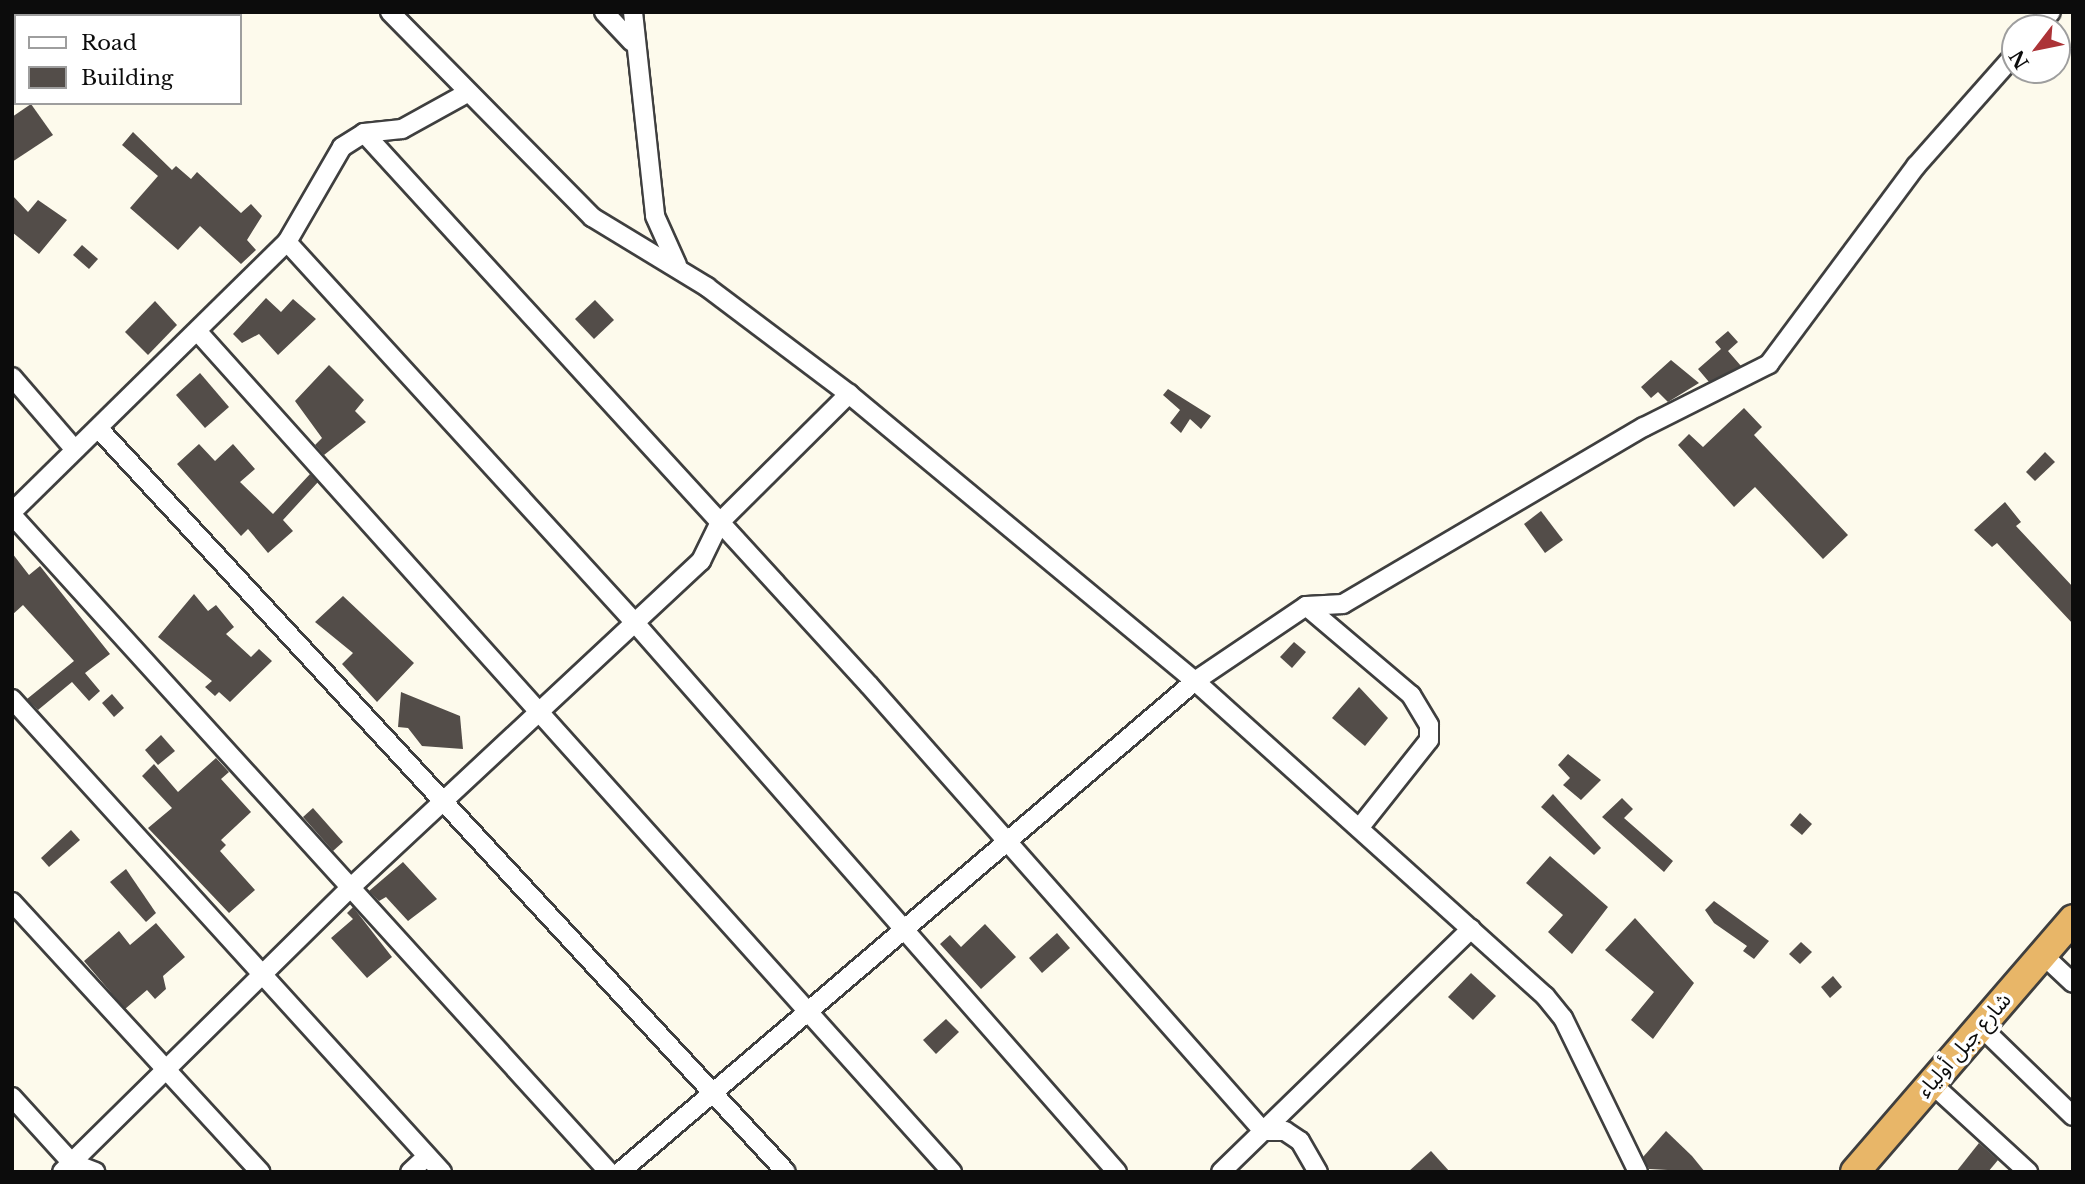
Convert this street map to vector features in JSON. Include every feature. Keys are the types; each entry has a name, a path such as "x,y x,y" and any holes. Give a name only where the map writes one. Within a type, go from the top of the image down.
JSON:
{"highway":[{"name":"شارع جبل أولياء","path":"1868,1167 1931,1083 2073,919"}],"street":[{"path":"390,12 592,218 679,268 849,394 1195,681 1471,929 1563,1018 1638,1172"},
{"path":"604,12 632,42"},
{"path":"632,12 632,42 655,216 679,268"},
{"path":"620,1172 1009,844 1195,681 1306,606 1343,604 1644,427 1769,364 1916,166 2001,70"},
{"path":"467,93 402,129 364,133 327,168 288,242 12,513 348,890 609,1172"},
{"path":"364,133 720,522 1263,1131 1285,1131 1300,1140 1318,1172"},
{"path":"288,242 636,624 1117,1172"},
{"path":"198,331 811,1009 952,1172"},
{"path":"12,377 75,450"},
{"path":"67,1168 170,1071 348,890 701,561 720,522 849,394"},
{"path":"98,428 715,1090 786,1172"},
{"path":"1306,606 1411,695 1429,725 1429,740 1360,827"},
{"path":"12,699 442,1172"},
{"path":"12,902 260,1172"},
{"path":"1221,1172 1471,929"},
{"path":"2042,954 2073,983"},
{"path":"1980,1026 2073,1116"},
{"path":"1931,1083 2028,1172"},
{"path":"12,1097 67,1168 95,1172"},
{"path":"410,1172 428,1156"}],"building":[{"path":"32,105 53,135 12,162 12,117"},
{"path":"133,132 172,170 176,166 191,179 197,172 241,213 251,204 262,216 247,240 256,250 241,264 200,226 178,250 130,208 158,176 122,145"},
{"path":"12,195 28,212 38,200 67,220 39,254 12,232"},
{"path":"82,245 98,259 89,269 73,255"},
{"path":"266,298 281,312 293,299 316,319 278,355 259,334 242,343 233,334"},
{"path":"595,300 614,320 594,339 575,319"},
{"path":"155,301 177,325 148,355 125,332"},
{"path":"1728,331 1738,342 1728,351 1741,366 1709,382 1698,369 1721,349 1715,342"},
{"path":"1671,360 1699,383 1668,402 1658,392 1651,398 1641,387"},
{"path":"329,365 364,400 355,411 366,422 324,455 315,445 322,438 295,401"},
{"path":"200,373 229,407 205,428 176,395"},
{"path":"1168,389 1211,416 1201,429 1190,419 1181,433 1170,423 1180,410 1163,395"},
{"path":"1744,408 1762,427 1754,435 1848,535 1823,559 1755,487 1734,507 1678,445 1689,434 1703,447"},
{"path":"199,444 215,461 233,444 255,469 240,482 273,514 310,474 318,482 283,520 293,531 268,553 248,529 241,536 177,464"},
{"path":"2045,452 2055,462 2035,481 2026,472"},
{"path":"2005,502 2021,522 2016,526 2073,587 2073,624 1997,543 1992,547 1974,530"},
{"path":"1541,511 1563,540 1545,553 1524,524"},
{"path":"12,553 29,575 40,566 110,654 85,673 100,691 89,701 72,682 38,710 27,699 74,661 23,605 12,615"},
{"path":"194,594 208,611 216,605 234,627 226,634 251,657 259,649 272,661 230,702 219,692 215,696 205,687 212,681 158,637"},
{"path":"343,596 414,663 377,702 342,664 353,653 315,622"},
{"path":"1294,642 1306,652 1292,668 1280,657"},
{"path":"1359,687 1388,718 1365,746 1332,718"},
{"path":"401,692 460,716 463,749 422,746 408,728 398,727"},
{"path":"112,694 124,708 114,717 102,703"},
{"path":"161,735 175,751 158,765 145,750"},
{"path":"1568,754 1601,780 1581,800 1563,785 1570,778 1558,765"},
{"path":"216,758 229,772 221,779 251,812 221,840 226,845 220,851 255,890 229,913 148,828 172,808 142,776 154,764 178,792"},
{"path":"1553,794 1601,848 1594,855 1541,807"},
{"path":"1622,798 1633,809 1624,818 1673,861 1664,872 1602,817"},
{"path":"313,808 343,842 333,851 303,817"},
{"path":"1800,813 1812,824 1802,835 1790,825"},
{"path":"71,830 80,840 49,867 41,858"},
{"path":"1550,856 1608,907 1572,954 1548,932 1563,915 1526,883"},
{"path":"403,862 437,899 408,921 386,897 379,901 369,891"},
{"path":"126,869 156,913 146,922 110,882"},
{"path":"1714,901 1769,941 1754,959 1743,951 1747,946 1714,923 1705,910"},
{"path":"353,907 392,957 367,978 331,938 353,919 347,913"},
{"path":"1635,918 1694,983 1653,1039 1631,1020 1654,992 1605,950"},
{"path":"156,923 185,957 163,976 166,989 155,999 147,990 125,1009 84,961 119,931 130,945"},
{"path":"985,924 1016,957 981,989 940,944 950,935 961,947"},
{"path":"1057,933 1070,948 1042,973 1029,958"},
{"path":"1801,942 1812,952 1800,964 1789,954"},
{"path":"1471,973 1496,996 1473,1020 1448,997"},
{"path":"1833,976 1842,987 1830,998 1821,987"},
{"path":"946,1019 959,1032 936,1054 923,1040"},
{"path":"1666,1131 1705,1172 1649,1169 1643,1157"},
{"path":"1979,1143 1998,1160 1988,1172 1956,1172"},
{"path":"1431,1151 1450,1172 1408,1172"}]}
